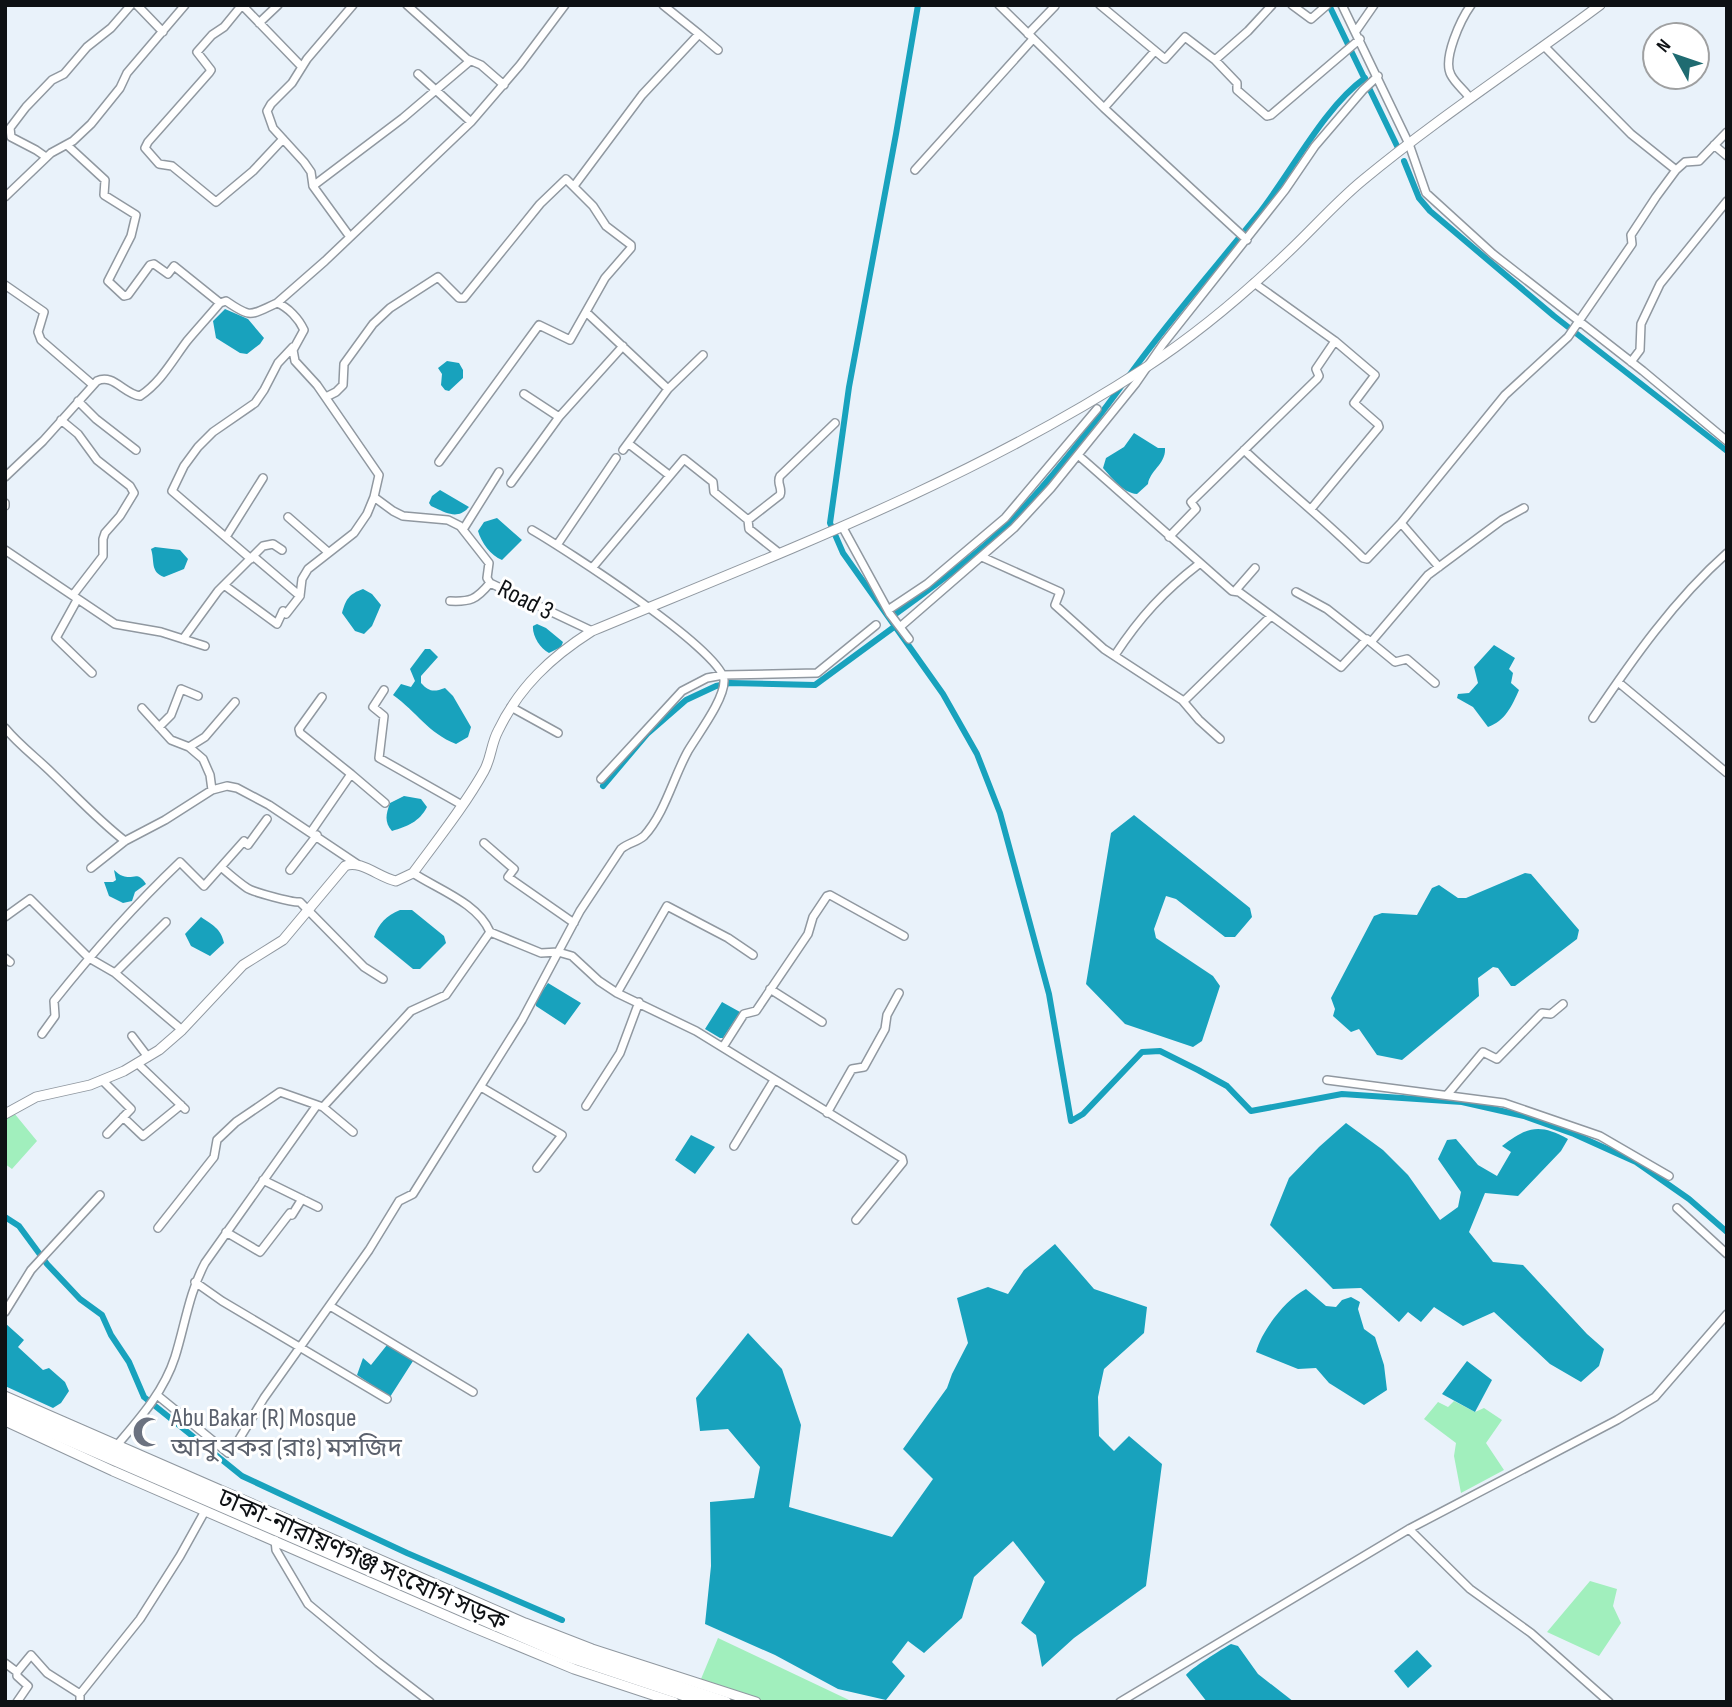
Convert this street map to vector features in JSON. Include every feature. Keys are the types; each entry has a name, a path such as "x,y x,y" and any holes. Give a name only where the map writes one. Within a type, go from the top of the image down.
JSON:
{"main road":[{"name":"ঢাকা-নারায়ণগঞ্জ সংযোগ সড়ক","path":"5,1403 557,1643 726,1702"},
{"name":"ঢাকা-নারায়ণগঞ্জ সংযোগ সড়ক","path":"5,1413 276,1536 566,1656 704,1702"}],"street":[{"path":"46,158 11,137 10,128 52,80 64,74 87,47 111,28 131,5"},
{"path":"137,5 163,32"},
{"path":"5,197 46,158 67,145 91,124 120,88 127,73 185,5"},
{"path":"283,139 253,171 216,202 172,166 159,164 145,148 209,73 211,70 197,52 212,35 224,27 242,5 302,67"},
{"path":"259,23 278,5"},
{"path":"350,237 313,186 311,172 304,162 273,128 267,111 353,5"},
{"path":"407,5 470,61 481,65 504,85"},
{"path":"5,477 43,441 93,385 103,378 131,395 140,396 149,390 220,303 226,301 249,314 258,314 277,303 471,121 504,85 565,5"},
{"path":"663,5 718,50"},
{"path":"999,5 1104,108 1243,236"},
{"path":"1100,5 1164,59 1185,37 1215,60 1237,83 1237,90 1266,116 1271,115 1357,37 1374,5"},
{"path":"1215,60 1272,5"},
{"path":"1292,5 1311,19 1326,6"},
{"path":"1342,5 1409,144 1426,193 1577,325 1631,362 1727,441"},
{"path":"1469,97 1450,74 1448,63 1460,20 1471,5"},
{"path":"91,869 125,841 165,820 212,790 227,786 237,788 269,805 357,864 381,876 396,881 413,873 462,806 488,762 497,733 511,707 544,667 592,631 841,529 998,455 1108,391 1145,368 1254,283 1361,181 1469,97 1600,5"},
{"path":"915,170 1055,6"},
{"path":"574,186 642,95 699,34"},
{"path":"1544,46 1631,134 1676,170"},
{"path":"1104,108 1154,52"},
{"path":"313,186 374,141 470,61"},
{"path":"418,74 471,121"},
{"path":"898,625 1014,528 1078,455 1243,236 1315,146 1375,78"},
{"path":"1244,450 1365,559 1401,523 1505,395 1568,337 1632,244 1632,235 1676,170 1685,162 1699,161 1727,132"},
{"path":"67,145 104,180 103,195 136,215 131,236 108,281 113,288 124,296 128,295 153,264 168,274 173,267 220,303"},
{"path":"1714,145 1727,156"},
{"path":"326,397 343,385 344,364 373,324 390,308 438,277 459,298 464,298 564,178 593,206 606,226 632,247 605,278 570,340 539,325 439,462"},
{"path":"1631,362 1640,350 1641,324 1660,284 1727,201"},
{"path":"1254,283 1335,341 1375,374 1354,403 1379,425 1311,509"},
{"path":"5,285 44,312 38,332 41,340 93,385"},
{"path":"224,585 277,624 283,611 286,614 300,596 302,579 308,569 328,552 343,544 368,514 379,475 326,397 295,361 293,350 303,335 302,325 277,303"},
{"path":"586,312 668,389"},
{"path":"1169,537 1196,509 1191,502 1317,379 1318,366 1335,341"},
{"path":"296,345 278,363 260,398 249,409 206,438 190,457 173,493 300,596"},
{"path":"511,483 559,417 623,346"},
{"path":"669,475 626,447 668,389 702,355"},
{"path":"524,394 559,417"},
{"path":"78,401 96,419 136,450"},
{"path":"889,612 1005,518 1097,409"},
{"path":"61,420 78,434 97,460 130,486 134,493 120,516 105,533 103,556 75,597 56,638 92,673"},
{"path":"748,520 780,495 780,476 835,423"},
{"path":"1078,455 1199,564 1341,667 1428,575 1502,520 1524,508"},
{"path":"558,545 616,458"},
{"path":"593,568 685,459 712,481 714,492 748,520"},
{"path":"374,497 404,516 448,520 464,528 499,472"},
{"path":"226,537 263,478"},
{"path":"288,517 328,552"},
{"path":"748,520 748,528 779,553"},
{"path":"1401,523 1439,567"},
{"name":"Road 3","path":"464,528 489,563 487,578 490,583 592,631"},
{"path":"841,529 889,612 909,639"},
{"path":"157,1395 222,1450 230,1452 264,1398 369,1250 399,1201 414,1194 522,1020 574,923 621,849 643,836 656,818 681,764 723,691 724,677 705,654 648,607 532,530"},
{"path":"183,639 224,585 252,557 269,543 282,550"},
{"path":"5,550 115,624 135,626 205,646"},
{"path":"1593,718 1692,587 1727,553"},
{"path":"982,556 1060,592 1055,605 1104,649 1184,701 1199,720 1220,739"},
{"path":"1115,655 1137,622 1166,590 1199,564"},
{"path":"1235,591 1255,568"},
{"path":"450,601 467,602 490,583"},
{"path":"1296,592 1327,609 1395,662 1407,660 1435,683"},
{"path":"1184,701 1271,616"},
{"path":"601,779 678,693 707,678 817,673 876,625"},
{"path":"1618,682 1727,773"},
{"path":"159,727 172,715 181,689 198,696"},
{"path":"384,690 373,707 384,716 379,758 462,806"},
{"path":"322,697 299,729 300,733 385,803"},
{"path":"189,747 205,737 235,702"},
{"path":"511,707 558,733"},
{"path":"142,708 171,740 189,747 203,759 210,775 212,790"},
{"path":"5,728 15,741 55,775 92,814 125,841"},
{"path":"290,870 351,774"},
{"path":"42,1034 55,1016 54,1001 141,900 180,862 204,886 244,841 248,845 267,819"},
{"path":"484,843 514,869 508,877 574,923"},
{"path":"8,1109 36,1097 90,1085 148,1057 182,1030 243,965 284,940 345,866 350,863 357,864"},
{"path":"221,867 249,890 266,893 293,904 300,902 364,967 383,979"},
{"path":"413,873 454,895 487,924 490,932 541,953 558,953 576,958 599,981 617,993 687,1026 723,1047 903,1160 856,1220"},
{"path":"723,1047 744,1014 755,1011 806,937 813,917 827,896 830,895 904,936"},
{"path":"5,918 30,899 89,958 115,973 182,1030"},
{"path":"617,993 667,906 728,938 753,955"},
{"path":"115,973 166,922"},
{"path":"118,1444 157,1395 174,1359 195,1282 262,1180 320,1106 411,1011 446,995 490,932"},
{"path":"770,989 822,1021"},
{"path":"827,1113 852,1069 864,1067 885,1029 887,1015 900,993"},
{"path":"586,1106 620,1053 639,1002"},
{"path":"1447,1095 1483,1052 1497,1059 1542,1013 1551,1014 1563,1004"},
{"path":"132,1036 148,1057"},
{"path":"123,1117 143,1136 183,1107 137,1063"},
{"path":"102,1080 131,1109 107,1134"},
{"path":"734,1146 774,1080"},
{"path":"1327,1080 1504,1103 1595,1134 1669,1176"},
{"path":"481,1087 562,1135 537,1168"},
{"path":"158,1228 214,1157 217,1140 236,1122 280,1092 320,1106 353,1132"},
{"path":"262,1180 318,1207"},
{"path":"5,1312 31,1270 100,1195"},
{"path":"226,1232 260,1252 302,1199"},
{"path":"1677,1208 1727,1254"},
{"path":"195,1282 387,1399"},
{"path":"330,1306 473,1392"},
{"path":"1120,1702 1409,1529 1617,1420 1655,1397 1727,1314"},
{"path":"5,1396 526,1623 592,1649 756,1702"},
{"path":"5,1421 205,1510 276,1536 574,1669 674,1702"},
{"path":"17,1672 31,1654 47,1673 80,1698 140,1619 205,1510"},
{"path":"1409,1529 1470,1589 1531,1633 1609,1702"},
{"path":"276,1536 275,1550 308,1604 430,1702"},
{"path":"5,1662 28,1686 17,1702"}],"green space":[{"path":"14,1113 37,1141 12,1169 5,1164 5,1119"},
{"path":"1454,1401 1475,1412 1484,1408 1502,1420 1486,1443 1504,1470 1461,1493 1454,1456 1456,1443 1424,1419 1438,1402 1448,1407"},
{"path":"1590,1581 1617,1589 1613,1606 1621,1623 1599,1656 1547,1632"},
{"path":"718,1638 849,1702 729,1702 696,1691"}],"water":[{"path":"225,309 248,319 264,338 247,354 240,353 216,338 213,321"},
{"path":"447,361 459,363 463,370 463,378 449,391 441,385 442,374 438,368"},
{"path":"1134,433 1158,448 1165,448 1165,454 1148,484 1137,494 1122,488 1103,468 1106,458 1124,447"},
{"path":"440,490 469,507 460,514 455,514 431,506 429,503 432,496"},
{"path":"497,518 522,540 502,560 487,548 478,531 484,522"},
{"path":"155,547 180,550 188,559 184,569 164,577 160,575 155,569 151,549"},
{"path":"363,589 372,594 381,605 372,626 364,634 355,631 342,613 349,598"},
{"path":"537,624 563,642 561,647 549,653 543,648 534,633 533,626"},
{"path":"1494,645 1515,658 1509,669 1513,673 1511,683 1519,690 1503,717 1488,727 1473,707 1457,698 1458,694 1469,693 1478,683 1474,667"},
{"path":"425,649 430,649 438,657 421,676 421,683 432,690 445,688 453,696 471,727 468,737 456,744 430,728 393,695 401,684 411,687 415,681 410,669"},
{"path":"404,796 421,799 427,807 412,823 392,831 387,821 390,803"},
{"path":"1134,815 1250,908 1252,917 1235,937 1225,937 1176,899 1166,896 1154,929 1156,938 1213,976 1220,986 1202,1041 1193,1047 1125,1024 1086,984 1111,833"},
{"path":"114,870 127,877 138,876 146,884 135,892 132,901 123,903 109,896 104,882 116,880"},
{"path":"1525,873 1531,874 1579,930 1577,939 1515,986 1511,986 1498,968 1493,967 1478,978 1479,996 1402,1060 1377,1055 1359,1029 1351,1032 1333,1016 1335,1009 1331,998 1374,916 1382,913 1417,915 1432,888 1439,885 1458,898 1466,898"},
{"path":"400,910 412,910 444,936 446,943 420,969 413,969 374,937 384,920"},
{"path":"201,917 218,930 223,938 224,943 210,956 191,946 185,934"},
{"path":"548,983 581,1003 565,1025 536,1006 536,1000"},
{"path":"722,1002 740,1012 723,1038 720,1038 705,1029"},
{"path":"1346,1123 1383,1150 1408,1175 1440,1220 1458,1207 1461,1192 1438,1159 1447,1140 1456,1139 1478,1165 1497,1176 1511,1152 1502,1146 1526,1131 1541,1129 1568,1139 1561,1151 1518,1196 1485,1193 1469,1232 1493,1262 1523,1265 1604,1349 1599,1366 1581,1382 1550,1364 1494,1312 1463,1326 1434,1307 1421,1322 1408,1312 1399,1322 1361,1288 1333,1289 1270,1225 1289,1178"},
{"path":"691,1135 715,1147 695,1174 675,1160"},
{"path":"1055,1244 1094,1289 1147,1307 1144,1333 1104,1369 1098,1397 1099,1436 1114,1451 1129,1436 1162,1464 1146,1586 1074,1638 1042,1667 1036,1635 1021,1623 1045,1582 1013,1541 974,1577 962,1618 924,1653 908,1641 892,1662 905,1676 886,1700 838,1689 775,1655 705,1624 711,1566 710,1502 754,1498 760,1467 728,1429 700,1431 696,1398 748,1333 782,1369 801,1425 789,1507 892,1537 933,1479 903,1449 947,1388 968,1343 957,1298 988,1287 1008,1294 1024,1270"},
{"path":"1306,1289 1326,1306 1336,1307 1342,1300 1351,1297 1360,1302 1358,1309 1364,1329 1375,1337 1384,1365 1387,1390 1364,1405 1329,1383 1316,1368 1298,1369 1256,1352 1276,1316"},
{"path":"5,1323 24,1340 18,1347 43,1370 49,1368 65,1382 69,1391 61,1403 53,1408 5,1386"},
{"path":"387,1345 413,1361 390,1397 357,1375 363,1358 371,1365"},
{"path":"1467,1361 1492,1380 1475,1412 1442,1394"},
{"path":"1231,1644 1238,1646 1258,1674 1294,1702 1207,1702 1186,1675"},
{"path":"1417,1650 1432,1666 1408,1688 1394,1671"}],"waterway":[{"path":"918,5 849,387 830,523 843,553 943,694 977,754 1000,813 1049,994 1071,1121 1083,1114 1142,1052 1160,1051 1227,1086 1251,1111 1342,1094 1462,1102 1524,1116 1574,1134 1636,1162 1689,1199 1727,1232"},
{"path":"1329,5 1398,148"},
{"path":"890,618 979,551 1047,482 1161,333 1257,216 1335,106 1365,78"},
{"path":"1404,161 1419,198 1430,211 1554,316 1727,451"},
{"path":"603,786 647,734 686,700 716,686 730,683 815,685 894,627"},
{"path":"5,1217 19,1226 47,1264 80,1299 102,1315 111,1335 129,1362 144,1397 242,1476 407,1553 562,1620"}],"place":[{"name":"Abu Bakar (R) Mosque আবু বকর (রাঃ) মসজিদ","path":"148,1432"}]}
